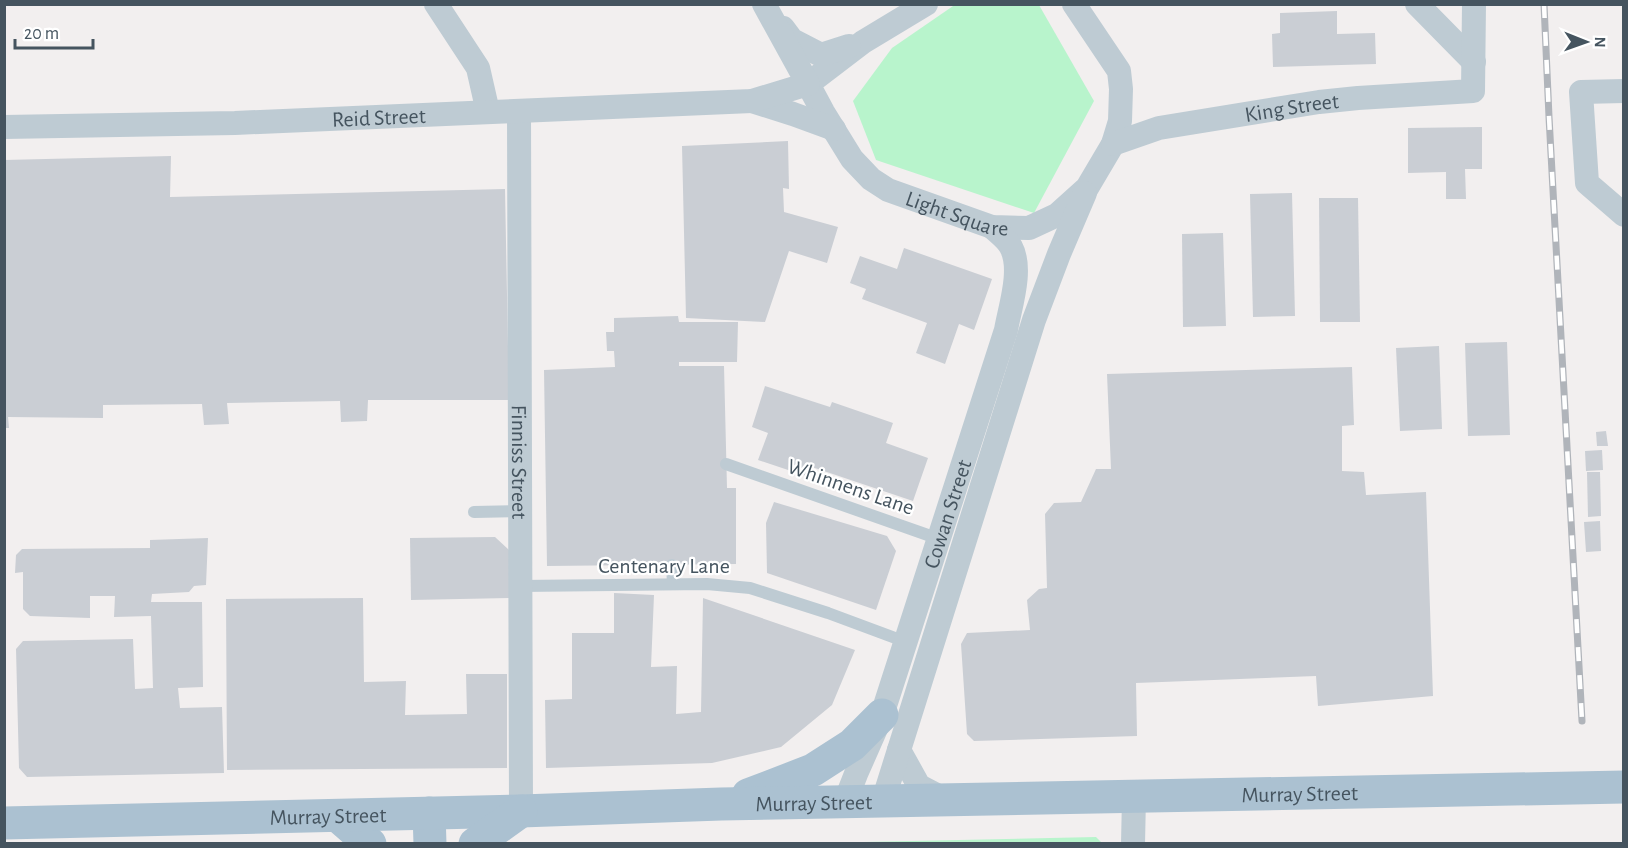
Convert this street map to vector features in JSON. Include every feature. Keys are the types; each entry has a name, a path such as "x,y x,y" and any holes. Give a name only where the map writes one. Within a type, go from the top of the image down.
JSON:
{"main road":[{"path":"721,804 813,770 852,746 882,715"},
{"name":"Murray Street","path":"4,823 338,816 421,829 521,811 721,804 1623,787"},
{"path":"475,843 521,811"},
{"path":"338,816 370,843"}],"street":[{"path":"436,4 478,68 488,112"},
{"path":"808,84 862,42 926,4"},
{"name":"Light Square","path":"764,5 823,112 852,159 871,179 888,190 992,227 1029,228 1057,214 1087,188 1113,144 1120,122 1119,71 1074,4"},
{"path":"1417,4 1474,62"},
{"path":"1474,4 1474,62"},
{"path":"764,5 792,40 821,55 862,42"},
{"name":"King Street","path":"1113,144 1159,128 1319,102 1473,91 1474,62"},
{"name":"Reid Street","path":"4,127 235,123 752,101 808,84"},
{"path":"1623,91 1581,92 1587,183 1623,214"},
{"name":"Reid Street","path":"752,101 834,129"},
{"name":"Finniss Street","path":"519,112 521,811"},
{"name":"Cowan Street","path":"883,801 1034,320 1087,188"},
{"name":"Cowan Street","path":"845,802 882,715 1006,330 1017,270 1011,246 992,227"},
{"path":"899,750 919,786 947,800"},
{"path":"1133,843 1134,796"}],"lane":[{"name":"Whinnens Lane","path":"726,464 963,548"},
{"path":"474,512 520,511"},
{"path":"672,564 673,584"},
{"name":"Centenary Lane","path":"520,586 707,584 750,588 828,613 906,642"}],"green space":[{"path":"956,4 1039,5 1094,101 1034,213 876,160 853,101 892,48"},
{"path":"1096,837 1102,843 816,843"}],"building":[{"path":"1337,11 1337,34 1375,33 1376,64 1273,67 1272,34 1280,33 1280,13"},
{"path":"1482,127 1482,169 1465,169 1466,199 1446,199 1446,172 1408,173 1408,128"},
{"path":"788,141 789,189 783,188 784,212 838,227 827,263 789,251 765,322 686,318 682,146"},
{"path":"171,156 170,197 505,189 509,400 368,400 367,421 341,422 340,401 227,403 229,424 204,425 202,404 103,405 103,418 8,417 9,428 4,428 4,160"},
{"path":"1292,193 1295,316 1253,317 1250,194"},
{"path":"1319,198 1358,198 1360,322 1320,322"},
{"path":"1223,233 1226,326 1183,327 1182,234"},
{"path":"904,248 992,279 974,330 959,324 945,364 916,353 927,323 862,299 866,289 850,283 860,256 897,269"},
{"path":"678,316 679,322 738,322 737,362 679,362 679,366 724,366 727,488 736,488 736,564 547,566 544,370 615,367 614,351 607,351 606,332 614,332 614,318"},
{"path":"1507,342 1510,435 1468,436 1465,343"},
{"path":"1439,346 1442,429 1400,431 1396,348"},
{"path":"1352,367 1354,425 1342,426 1342,471 1364,472 1366,495 1426,492 1433,696 1318,706 1316,676 1136,683 1137,736 974,741 967,734 961,644 967,633 1030,630 1027,600 1039,589 1047,588 1045,514 1054,503 1081,502 1096,469 1111,469 1107,374"},
{"path":"765,386 830,407 832,402 893,423 886,443 928,458 913,501 812,467 809,477 758,460 768,433 752,427"},
{"path":"1606,431 1608,446 1597,446 1596,432"},
{"path":"1602,450 1603,470 1586,471 1585,451"},
{"path":"1587,472 1600,472 1601,516 1588,517"},
{"path":"774,502 887,536 896,551 876,610 767,573 766,523"},
{"path":"1600,521 1601,551 1586,552 1584,522"},
{"path":"495,537 509,550 509,598 411,600 410,538"},
{"path":"208,538 206,585 194,586 189,592 152,594 151,602 202,602 203,687 178,688 180,708 222,707 224,773 27,777 19,768 16,649 23,641 133,639 135,689 153,688 151,616 114,617 115,596 90,596 90,618 30,616 23,609 23,572 15,573 16,555 22,549 150,548 150,540"},
{"path":"614,593 654,595 651,667 677,666 676,714 701,712 703,598 855,650 832,705 781,747 712,763 546,768 545,700 572,699 572,633 614,633"},
{"path":"363,598 364,682 406,681 405,715 467,714 466,674 507,674 507,768 227,770 226,599"}],"railway":[{"path":"1544,4 1582,721"}]}
